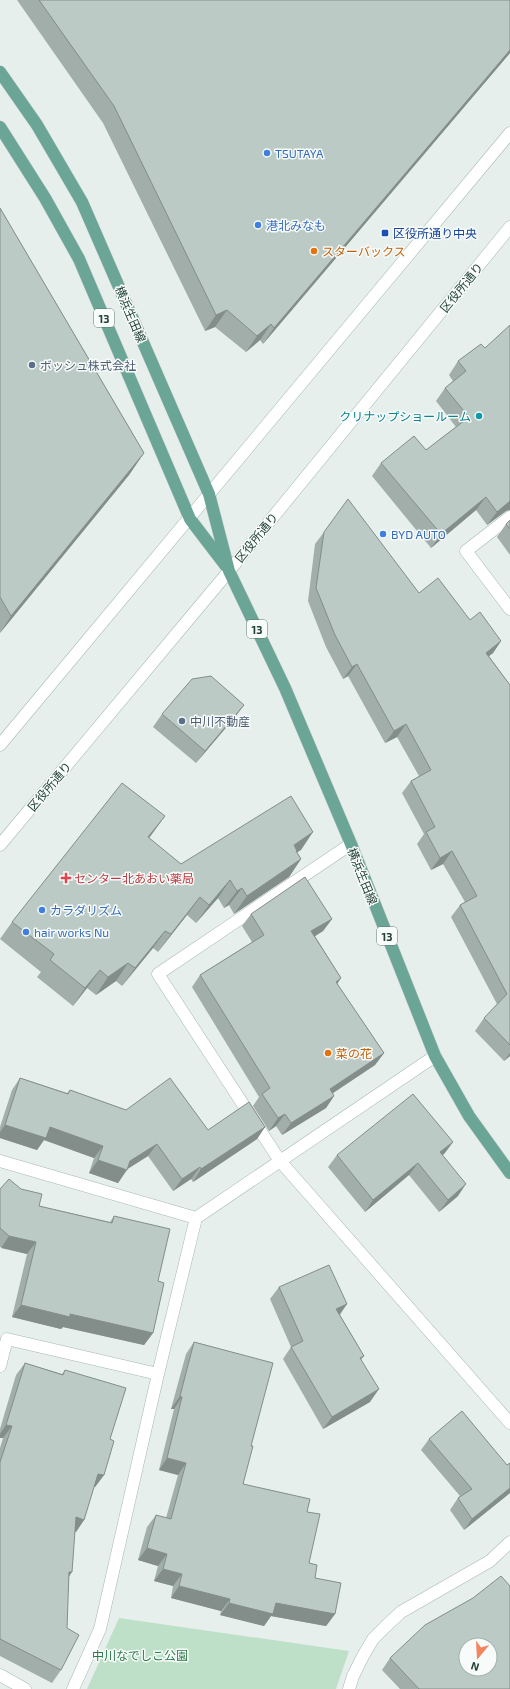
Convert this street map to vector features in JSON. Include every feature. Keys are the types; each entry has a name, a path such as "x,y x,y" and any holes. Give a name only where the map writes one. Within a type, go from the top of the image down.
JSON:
{"main road":[{"name":"横浜生田線","path":"0,72 37,125 82,202 209,494 229,571 285,688 351,844 435,1056 469,1116 509,1171"},
{"name":"横浜生田線","path":"0,127 45,198 79,259 190,519 229,571"}],"street":[{"path":"0,745 4,732 190,519 209,494 510,133"},
{"name":"区役所通り","path":"0,845 229,571 510,227"},
{"path":"510,517 466,551 510,608"},
{"path":"351,844 158,974 280,1161 510,1423"},
{"path":"73,1689 100,1629 158,1374 196,1218 435,1056"},
{"path":"0,1161 196,1218"},
{"path":"0,1366 7,1339 158,1374"},
{"path":"349,1689 353,1676 373,1639 401,1612 490,1561 510,1542"},
{"path":"0,1675 25,1689"}],"green space":[{"name":"中川なでしこ公園","path":"119,1618 349,1651 336,1689 87,1689"}],"building":[{"name":"港北みなも","path":"39,0 510,0 510,50 274,328 271,324 257,336 227,310 216,315 114,106"},
{"name":"ボッシュ株式会社","path":"0,208 144,453 11,616 0,597"},
{"path":"510,325 510,501 497,512 486,497 441,534 381,463 414,436 426,450 469,417 445,388 466,371 458,361 481,344 485,348"},
{"path":"348,499 419,593 438,578 470,620 480,612 501,641 486,653 510,685 510,1045 484,1018 507,994 460,905 477,896 452,851 440,858 426,832 435,827 411,781 431,770 406,724 394,731 357,664 352,667 335,635 316,588 324,532"},
{"path":"510,520 510,529 506,524"},
{"path":"211,676 244,705 205,751 162,714 192,679"},
{"path":"122,783 165,816 148,837 181,864 291,796 313,832 294,845 301,859 247,896 242,888 237,891 230,880 209,905 200,897 171,934 165,931 135,968 128,963 108,977 100,970 85,988 50,960 54,954 12,922"},
{"path":"305,877 332,919 311,931 341,978 336,982 384,1053 330,1089 334,1096 291,1123 285,1114 278,1118 262,1094 270,1088 200,975 264,935 251,914"},
{"path":"20,1078 68,1094 70,1090 126,1110 170,1078 208,1130 249,1102 265,1127 201,1169 200,1167 182,1179 157,1144 130,1161 127,1170 98,1160 103,1146 50,1127 46,1138 5,1125"},
{"path":"413,1094 453,1142 440,1152 466,1184 448,1200 418,1163 373,1200 337,1155"},
{"path":"9,1179 21,1189 42,1194 39,1206 112,1223 114,1216 170,1229 158,1281 164,1283 153,1333 70,1314 70,1317 21,1305 36,1242 9,1236 0,1228 0,1189"},
{"path":"329,1265 347,1304 336,1309 364,1356 360,1358 379,1389 332,1417 291,1347 303,1341 279,1287"},
{"path":"194,1342 273,1363 251,1446 253,1446 243,1484 310,1499 307,1512 320,1514 309,1563 317,1565 315,1578 341,1583 335,1614 276,1603 273,1614 229,1603 230,1599 179,1586 182,1574 163,1569 167,1554 147,1548 156,1515 171,1519 186,1463 167,1458 182,1397 180,1396"},
{"path":"25,1363 63,1375 65,1370 126,1388 110,1439 114,1441 104,1475 98,1474 84,1520 76,1517 72,1572 69,1572 67,1628 79,1635 61,1670 0,1639 0,1462 12,1426 6,1425"},
{"path":"462,1411 507,1465 510,1463 510,1488 472,1519 458,1498 472,1489 429,1439"},
{"path":"501,1576 510,1586 510,1689 419,1689 390,1658 425,1625 473,1598"}],"place":[{"name":"TSUTAYA","path":"267,153"},
{"name":"港北みなも","path":"258,225"},
{"name":"区役所通り中央","path":"385,233"},
{"name":"スターバックス","path":"314,251"},
{"name":"ボッシュ株式会社","path":"32,365"},
{"name":"クリナップショールーム","path":"479,416"},
{"name":"BYD AUTO","path":"383,534"},
{"name":"中川不動産","path":"182,721"},
{"name":"センター北あおい薬局","path":"66,878"},
{"name":"カラダリズム","path":"42,910"},
{"name":"hair works Nu","path":"26,932"},
{"name":"菜の花","path":"328,1053"}]}
